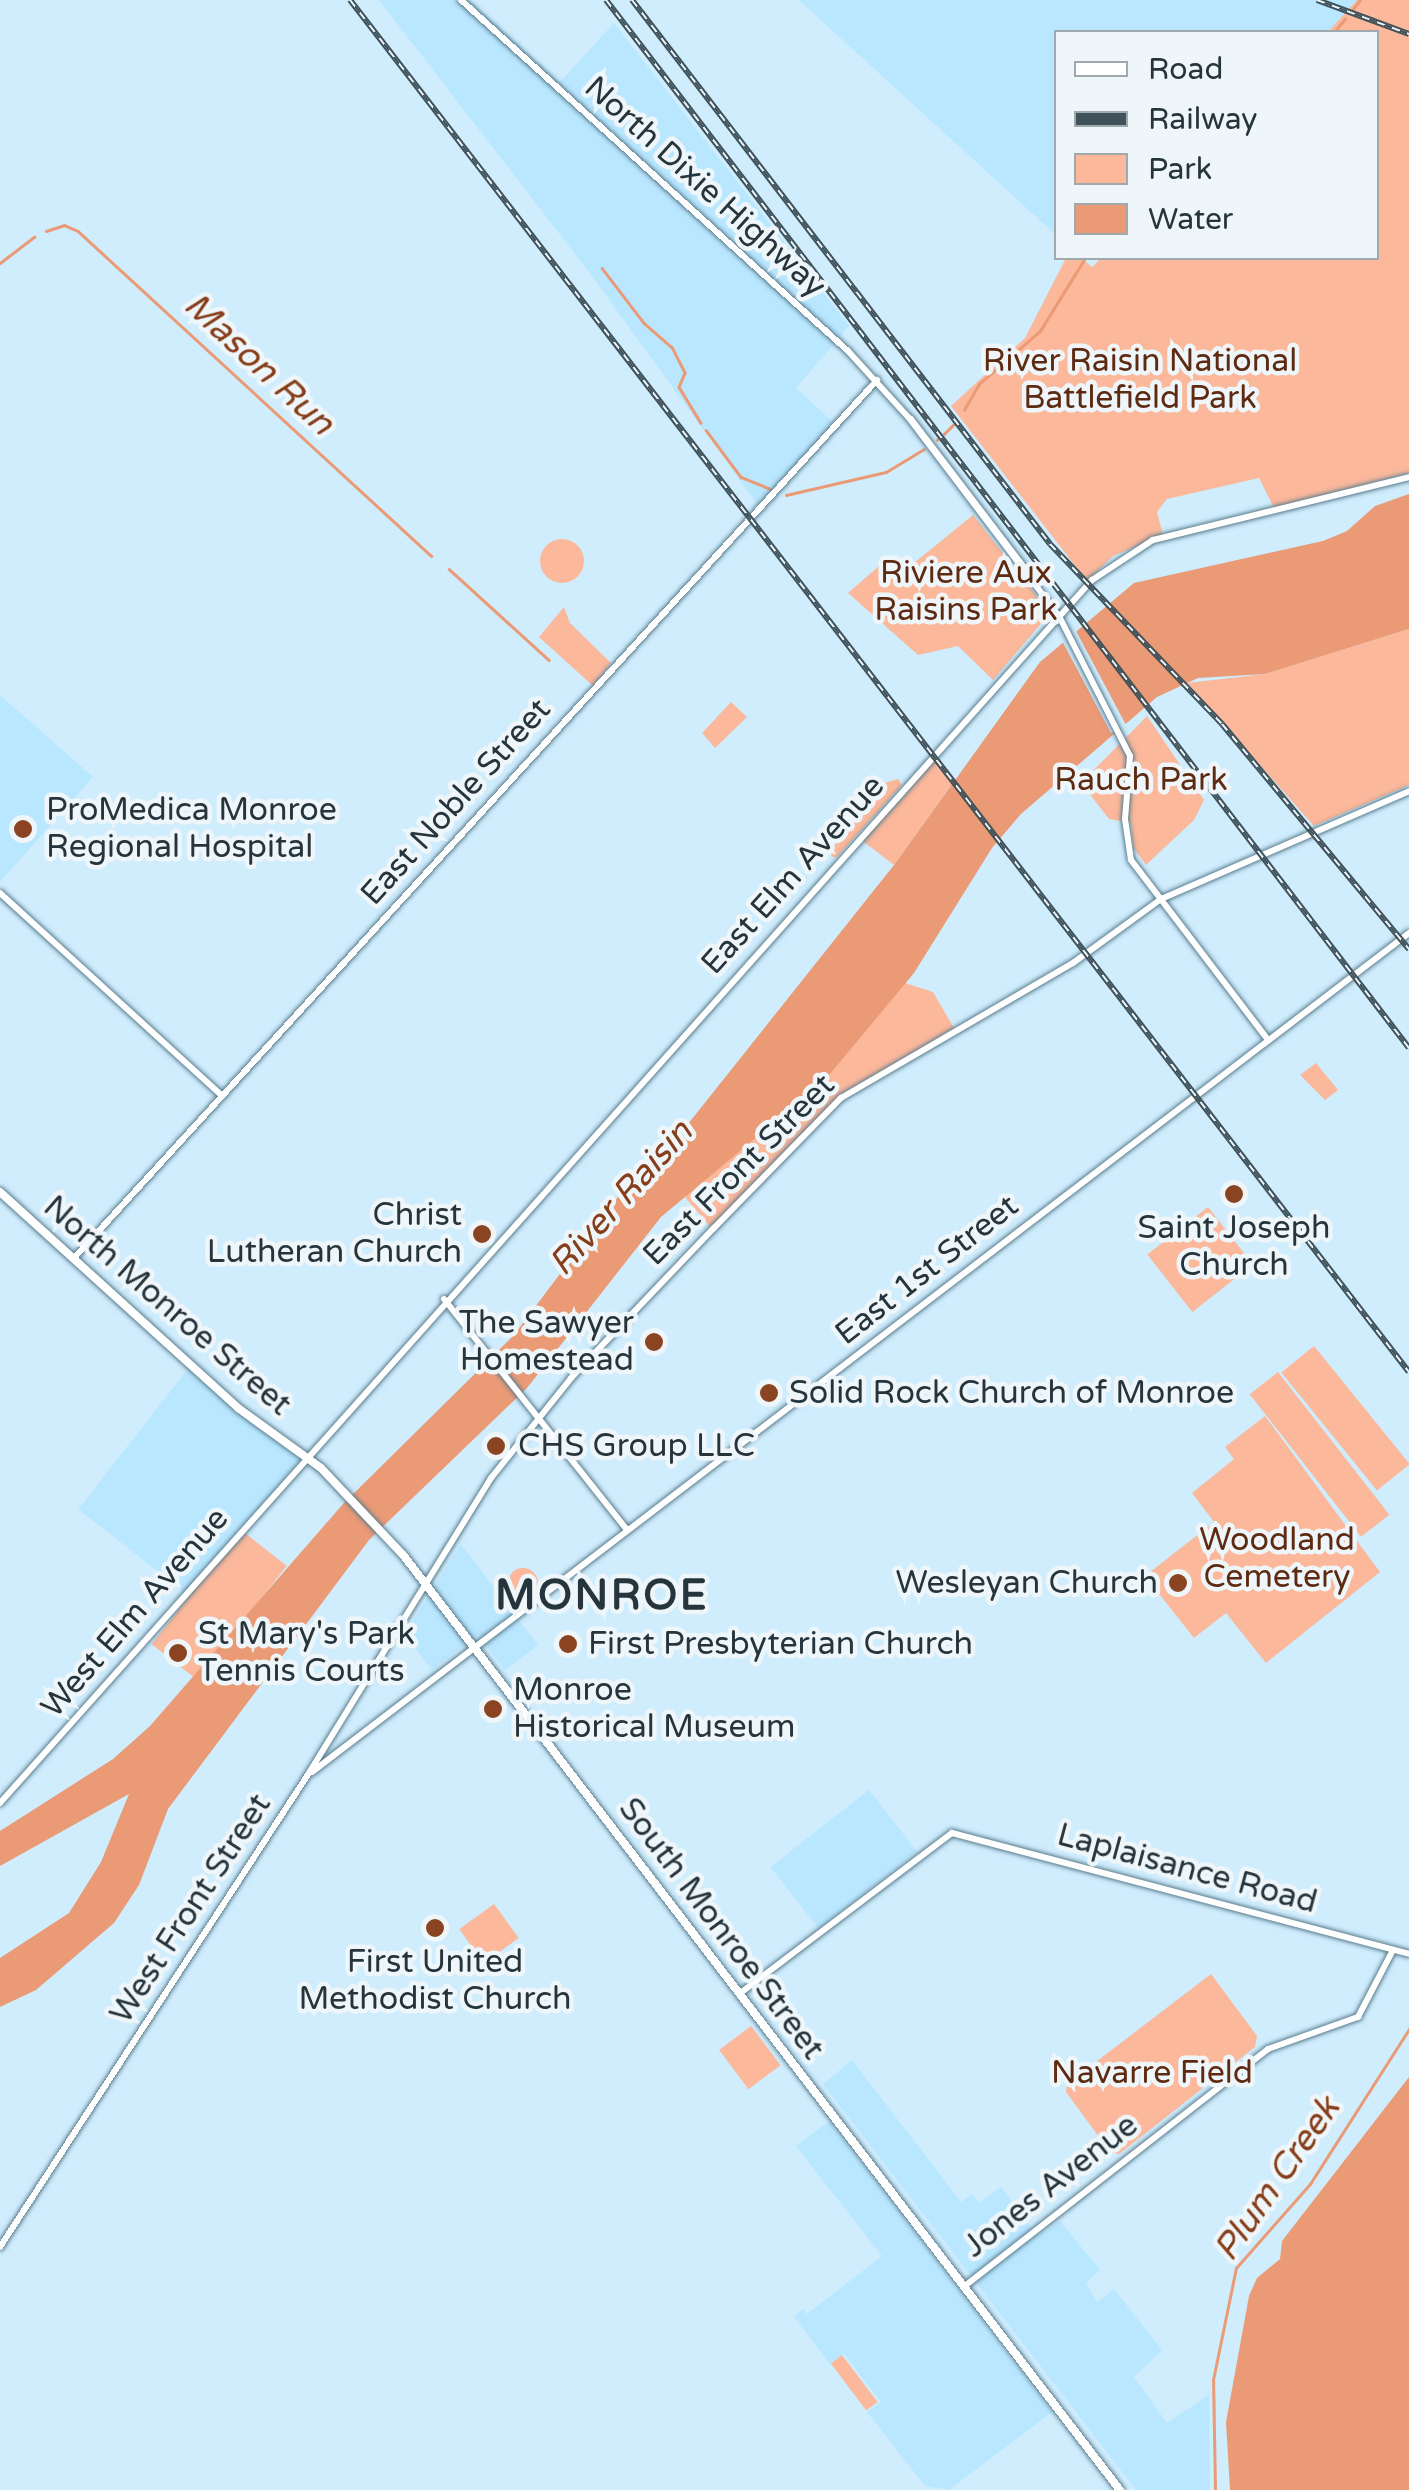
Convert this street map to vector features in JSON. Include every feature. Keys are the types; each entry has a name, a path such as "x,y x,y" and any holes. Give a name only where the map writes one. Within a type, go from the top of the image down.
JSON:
{"main road":[{"name":"North Monroe Street","path":"0,1192 252,1420 306,1455 348,1496"},
{"name":"South Monroe Street","path":"348,1496 383,1532 476,1647 1120,2490"}],"street":[{"name":"North Dixie Highway","path":"460,0 877,380 909,418 1059,616 1122,734 1131,786 1125,838 1130,860 1268,1040"},
{"name":"East Noble Street","path":"74,1258 877,380"},
{"name":"East Elm Avenue","path":"306,1455 1102,571 1153,540 1409,478"},
{"name":"East Front Street","path":"421,1596 491,1478 538,1417 840,1098 1073,963 1161,899 1409,791"},
{"path":"0,893 222,1096"},
{"name":"East 1st Street","path":"307,1776 1409,934"},
{"path":"444,1299 492,1354 627,1530"},
{"name":"West Elm Avenue","path":"0,1803 306,1455"},
{"name":"West Front Street","path":"0,2248 421,1596"},
{"name":"Laplaisance Road","path":"739,1994 952,1833 1409,1954"},
{"name":"Jones Avenue","path":"966,2285 1268,2049 1358,2017 1394,1950"}],"shaded area":[{"path":"379,0 470,0 560,82 614,23 849,326 796,388 834,423 758,505 589,272"},
{"path":"799,0 1357,0 1330,30 1054,30 1054,233"},
{"name":"ProMedica Monroe Regional Hospital","path":"0,695 93,777 0,882"},
{"path":"191,1365 306,1455 193,1599 78,1509"},
{"path":"461,1544 538,1645 505,1670 478,1635 432,1670 405,1634"},
{"path":"869,1790 917,1851 819,1928 770,1867"},
{"path":"852,2060 961,2202 972,2194 979,2203 1001,2187 1038,2236 1060,2221 1100,2270 1086,2283 1097,2302 1114,2289 1162,2350 1134,2377 1167,2423 1209,2395 1210,2490 1136,2490 823,2084"},
{"path":"830,2121 1052,2412 949,2490 925,2486 867,2412 881,2402 844,2354 830,2364 794,2317 803,2309 807,2314 882,2256 796,2146"}],"green space":[{"name":"River Raisin National Battlefield Park","path":"1357,0 1409,0 1409,473 1274,508 1259,478 1167,499 1157,512 1163,535 1113,556 1087,581 951,406 1025,338 1065,260 1083,260 1092,267 1099,260 1379,260 1379,30 1330,30"},
{"name":"Riviere Aux Raisins Park","path":"973,515 1050,613 993,680 958,646 918,655 848,593 886,560 914,563"},
{"path":"562,539 578,545 584,561 578,577 562,583 546,577 540,561 546,545"},
{"path":"564,607 570,623 611,663 593,686 539,637"},
{"path":"1409,629 1409,785 1314,826 1187,683 1265,674"},
{"path":"731,702 747,717 715,748 702,733"},
{"name":"Rauch Park","path":"1147,716 1204,800 1194,820 1146,865 1133,847 1131,823 1109,819 1081,783"},
{"path":"936,755 955,780 894,865 860,839"},
{"path":"898,779 902,785 836,858 831,856 849,806 870,787"},
{"path":"905,983 933,992 954,1028 841,1098 713,1230 684,1196 813,1092"},
{"path":"1316,1063 1338,1090 1325,1100 1300,1075"},
{"path":"1208,1207 1253,1265 1192,1312 1147,1254"},
{"path":"1314,1346 1409,1463 1377,1491 1281,1372"},
{"path":"1278,1372 1389,1515 1361,1537 1250,1394"},
{"name":"Woodland Cemetery","path":"1265,1416 1380,1572 1266,1663 1226,1613 1194,1638 1145,1576 1214,1522 1192,1493 1234,1459 1225,1447"},
{"path":"241,1530 287,1566 197,1680 152,1644"},
{"path":"523,1568 537,1577 538,1583 529,1597 523,1598 509,1589 508,1583 517,1569"},
{"path":"494,1904 519,1938 484,1963 459,1929"},
{"name":"Navarre Field","path":"1211,1974 1257,2036 1255,2047 1119,2154 1110,2152 1066,2092 1067,2084"},
{"path":"751,2026 780,2065 749,2089 719,2050"},
{"path":"842,2355 878,2402 866,2411 831,2363"}],"water":[{"name":"River Raisin","path":"1409,494 1409,629 1265,674 1198,678 1157,697 1021,814 992,848 914,973 825,1080 661,1217 527,1388 369,1540 168,1809 139,1885 114,1923 36,1990 0,2007 0,1958 69,1913 101,1862 129,1794 0,1866 0,1831 113,1759 150,1726 343,1504 514,1335 632,1178 680,1134 894,865 1040,662 1134,583 1323,541 1347,531 1375,506"},
{"path":"1409,2077 1409,2490 1230,2490 1226,2422 1249,2296 1257,2278 1280,2259 1282,2241"}],"pier":[{"path":"1075,629 1126,725 1111,733 1060,637"}],"waterway":[{"name":"Mason Run","path":"1353,9 1360,0"},
{"name":"Mason Run","path":"1336,30 1345,19"},
{"name":"Mason Run","path":"46,231 64,225 78,231 431,556"},
{"name":"Mason Run","path":"0,263 34,237"},
{"name":"Mason Run","path":"964,410 979,384 1040,331 1084,260"},
{"path":"602,268 644,323 672,347 685,373 679,387 701,423"},
{"name":"Mason Run","path":"944,434 953,425"},
{"path":"706,430 741,477 770,489"},
{"name":"Mason Run","path":"786,495 886,472 924,449"},
{"name":"Mason Run","path":"449,569 549,660"},
{"name":"Plum Creek","path":"1215,2490 1213,2380 1236,2268 1310,2184 1409,2029"}],"railway":[{"path":"350,0 1409,1372"},
{"path":"606,0 1409,1048"},
{"path":"632,0 1050,544 1222,724 1409,949"},
{"path":"1317,0 1409,34"}],"place":[{"name":"ProMedica Monroe Regional Hospital","path":"23,829"},
{"name":"Saint Joseph Church","path":"1234,1194"},
{"name":"Christ Lutheran Church","path":"482,1234"},
{"name":"The Sawyer Homestead","path":"654,1342"},
{"name":"Solid Rock Church of Monroe","path":"769,1393"},
{"name":"CHS Group LLC","path":"496,1446"},
{"name":"Wesleyan Church","path":"1178,1583"},
{"name":"First Presbyterian Church","path":"568,1644"},
{"name":"St Mary's Park Tennis Courts","path":"178,1653"},
{"name":"Monroe Historical Museum","path":"493,1709"},
{"name":"First United Methodist Church","path":"435,1928"}],"district":[{"name":"MONROE","path":"602,1596"}]}
